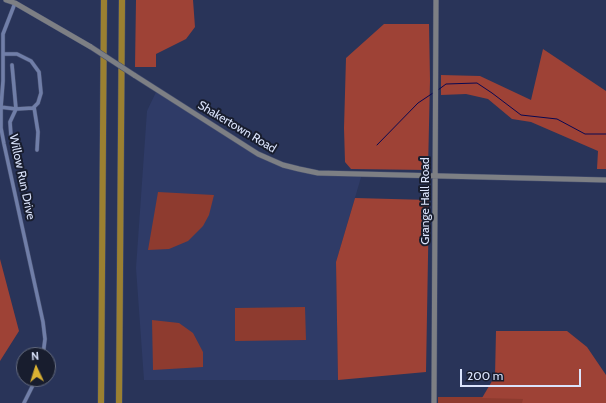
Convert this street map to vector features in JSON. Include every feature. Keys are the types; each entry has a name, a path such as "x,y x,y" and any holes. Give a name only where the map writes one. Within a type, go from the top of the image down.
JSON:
{"highway":[{"path":"101,403 104,0"},
{"path":"119,403 122,0"}],"street":[{"name":"Shakertown Road","path":"6,0 91,47 258,154 283,165 318,173 606,180"},
{"name":"Grange Hall Road","path":"434,403 436,0"},
{"name":"Willow Run Drive","path":"15,4 2,34 4,54 1,128 44,322 44,347"},
{"path":"1,107 34,107 38,103 41,93 40,77 36,67 29,59 17,54 4,54"},
{"path":"12,65 16,108 10,122 11,136 16,147 18,164"},
{"path":"34,107 38,132 37,150"},
{"path":"24,403 32,387"}],"shaded area":[{"path":"136,0 193,0 195,27 186,39 156,54 156,67 135,67"},
{"path":"384,24 429,24 430,80 428,170 351,169 345,162 344,128 346,58"},
{"path":"543,49 606,91 606,169 597,169 598,151 531,122 512,119 488,99 466,94 441,95 441,75 480,76 531,100"},
{"path":"157,90 258,154 299,169 362,174 336,262 338,380 144,380 136,268 147,111"},
{"path":"158,192 214,195 209,215 203,226 188,241 169,249 148,250"},
{"path":"355,198 429,200 426,372 338,380 336,262"},
{"path":"0,259 19,331 0,361"},
{"path":"305,307 306,340 235,341 235,308"},
{"path":"152,320 179,323 193,333 203,352 203,367 153,370"},
{"path":"496,331 567,331 587,347 606,375 606,403 522,403 523,399 482,398 495,376"},
{"path":"438,397 606,397 606,403 438,403"}],"waterway":[{"path":"438,90 446,84 477,83 521,115 557,119 585,134 606,134"},
{"path":"377,145 418,103 433,93"}]}
